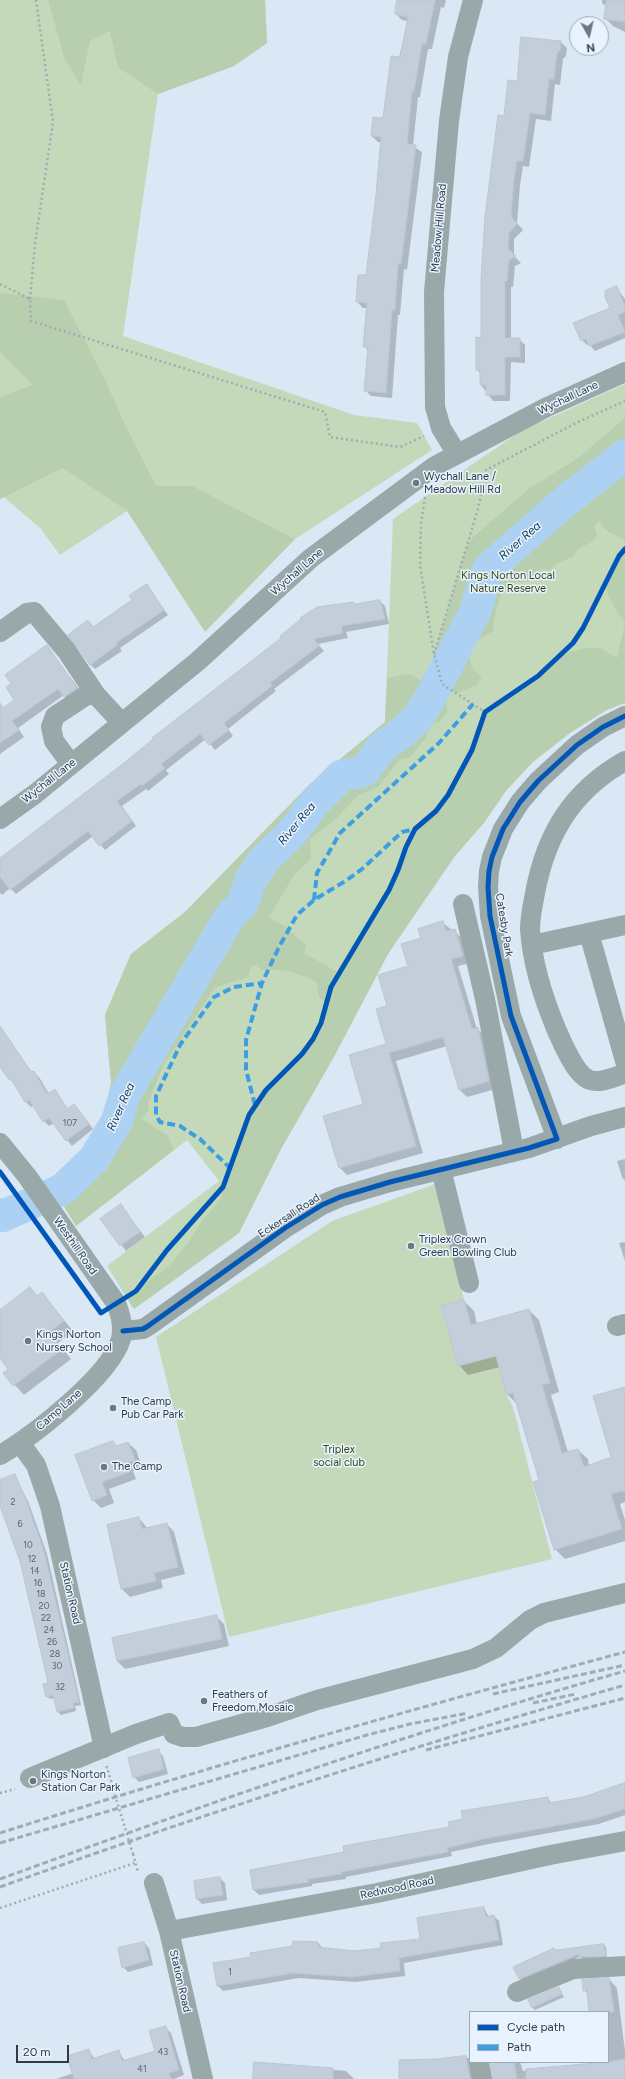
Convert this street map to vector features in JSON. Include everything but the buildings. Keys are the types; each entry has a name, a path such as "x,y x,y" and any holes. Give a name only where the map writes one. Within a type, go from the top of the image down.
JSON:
{"street":[{"name":"Meadow Hill Road","path":"457,454 441,428 435,407 434,292 450,113 458,57 473,0"},
{"name":"Wychall Lane","path":"0,819 71,764 198,661 311,558 435,466 546,407 625,372"},
{"path":"0,632 27,614 34,612 66,650 96,695 122,723"},
{"path":"71,764 54,741 51,727 55,716 87,695 96,695"},
{"name":"Catesby Park","path":"557,1139 511,1016 490,916 488,887 489,871 494,850 503,829 520,802 538,781 577,745 603,727 625,716"},
{"path":"625,761 604,773 582,793 556,828 543,856 530,928 532,945 548,1009 571,1059 584,1076 589,1080 596,1082 625,1074"},
{"path":"463,904 485,999 514,1151"},
{"path":"532,945 625,925"},
{"path":"589,933 625,1061"},
{"name":"Eckersall Road","path":"123,1331 146,1328 285,1228 322,1205 354,1192 514,1151 557,1139 591,1126 625,1117"},
{"name":"Westhill Road","path":"0,1143 27,1176 54,1217 116,1303 120,1313 123,1331 118,1348 112,1357"},
{"path":"441,1169 469,1283"},
{"name":"Camp Lane","path":"0,1455 20,1443 66,1406 105,1367 112,1357"},
{"name":"Station Road","path":"20,1443 36,1465 50,1506 104,1748"},
{"path":"30,1778 169,1723 174,1734 183,1737 196,1737 267,1717 324,1698 473,1659 496,1648 530,1620 544,1613 625,1593"},
{"name":"Redwood Road","path":"169,1931 377,1893 550,1855 625,1841"},
{"name":"Station Road","path":"154,1883 169,1931 203,2079"},
{"path":"517,1992 574,1969 625,1966"},
{"path":"479,2063 482,2079"}],"path":[{"path":"36,0 53,122 35,244 30,300 31,321 325,412 330,437 400,447 441,428"},
{"path":"0,284 30,300"},
{"path":"434,654 478,509 486,470 578,422 625,401"},
{"path":"426,492 421,524 420,565 434,654 442,684 485,712"},
{"path":"0,1908 135,1863 107,1767 101,1769"}],"green space":[{"path":"0,0 265,0 267,43 234,66 158,94 123,336 354,415 417,423 432,450 295,539 193,486 156,486 62,468 127,511 60,555 41,529 4,497 0,499"},
{"path":"48,0 265,0 267,43 234,66 158,94 118,67 110,31 90,41 81,85 65,60"},
{"path":"0,293 64,300 105,380 125,425 156,486 193,486 295,539 205,632 127,511 62,468 0,499 0,397 33,385 0,352"},
{"name":"Kings Norton Local Nature Reserve","path":"625,384 625,647 617,658 560,695 388,954 334,1057 281,1149 239,1233 134,1309 107,1266 219,1181 187,1140 76,1226 51,1185 103,1127 111,1082 105,1015 131,954 185,912 310,784 385,722 393,519 521,431"},
{"path":"625,418 625,541 606,530 599,521 594,526 597,536 590,543 578,549 573,557 558,563 549,570 540,569 525,582 512,582 500,597 493,631 480,639 475,637 467,653 473,669 482,677 477,685 456,694 442,684 437,695 446,701 448,712 439,722 431,724 426,738 409,758 400,759 378,787 357,796 338,817 310,839 311,859 294,875 269,917 284,926 306,945 304,953 339,973 389,890 406,847 415,829 436,811 448,795 472,750 485,712 538,676 563,654 585,648 600,648 617,658 625,623 625,703 607,710 570,733 533,762 506,791 484,823 455,856 388,954 332,1060 281,1149 239,1233 134,1309 126,1297 169,1266 188,1243 201,1222 220,1200 249,1115 266,1090 302,1054 313,1039 321,1023 326,1003 319,997 316,982 290,972 261,970 256,965 251,966 248,977 226,983 214,989 164,1064 148,1103 149,1109 142,1119 168,1136 174,1150 76,1226 51,1185 103,1127 111,1082 105,1015 131,954 185,912 310,784 385,722 387,678 410,674 430,686 434,654 467,545 474,536 530,488 578,458"},
{"path":"625,549 625,621 612,603 607,591 606,582 611,569"},
{"name":"Triplex social club","path":"441,1182 464,1300 441,1307 458,1366 496,1356 506,1394 513,1407 552,1559 229,1637 156,1337 332,1221"}],"waterway":[{"name":"River Rea","path":"0,1214 3,1216 63,1189 94,1159 117,1121 125,1094 230,916 243,903 250,881 264,860 292,833 316,801 341,776 364,771 382,747 402,733 418,718 475,612 488,569 562,504 625,455"}],"railway":[{"path":"0,1833 312,1739 625,1652"},
{"path":"493,1694 625,1665"},
{"path":"0,1879 155,1823 389,1743 625,1671"},
{"path":"0,1887 311,1781 467,1732 625,1685"},
{"path":"533,1703 576,1694"},
{"path":"426,1750 625,1698"},
{"path":"0,1843 367,1735 410,1724 468,1713"}],"marked path":[{"path":"314,900 317,873 340,833 439,743 473,704"},
{"path":"255,1105 246,1070 246,1040 262,983 279,947 297,915 314,900 362,869 402,832 415,829"},
{"path":"231,1169 200,1139 180,1126 160,1122 156,1115 156,1096 180,1045 214,997 234,987 262,983"}],"cycle path":[{"path":"0,1172 101,1313 136,1291 167,1250 223,1187 249,1115 266,1090 302,1054 313,1039 321,1023 331,987 389,890 406,847 415,829 436,811 448,795 472,750 485,712 538,676 573,643 583,628 619,556 625,549"},
{"path":"123,1331 143,1329 148,1326 285,1228 322,1205 340,1197 390,1182 529,1148 557,1139 511,1016 490,916 488,887 489,871 492,857 503,829 520,802 538,781 577,745 603,727 625,716"}],"place":[{"name":"Wychall Lane / Meadow Hill Rd","path":"416,483"},
{"name":"Triplex Crown Green Bowling Club","path":"411,1246"},
{"name":"Kings Norton Nursery School","path":"28,1341"},
{"name":"The Camp Pub Car Park","path":"113,1408"},
{"name":"The Camp","path":"104,1467"},
{"name":"Feathers of Freedom Mosaic","path":"204,1701"},
{"name":"Kings Norton Station Car Park","path":"33,1781"}]}
